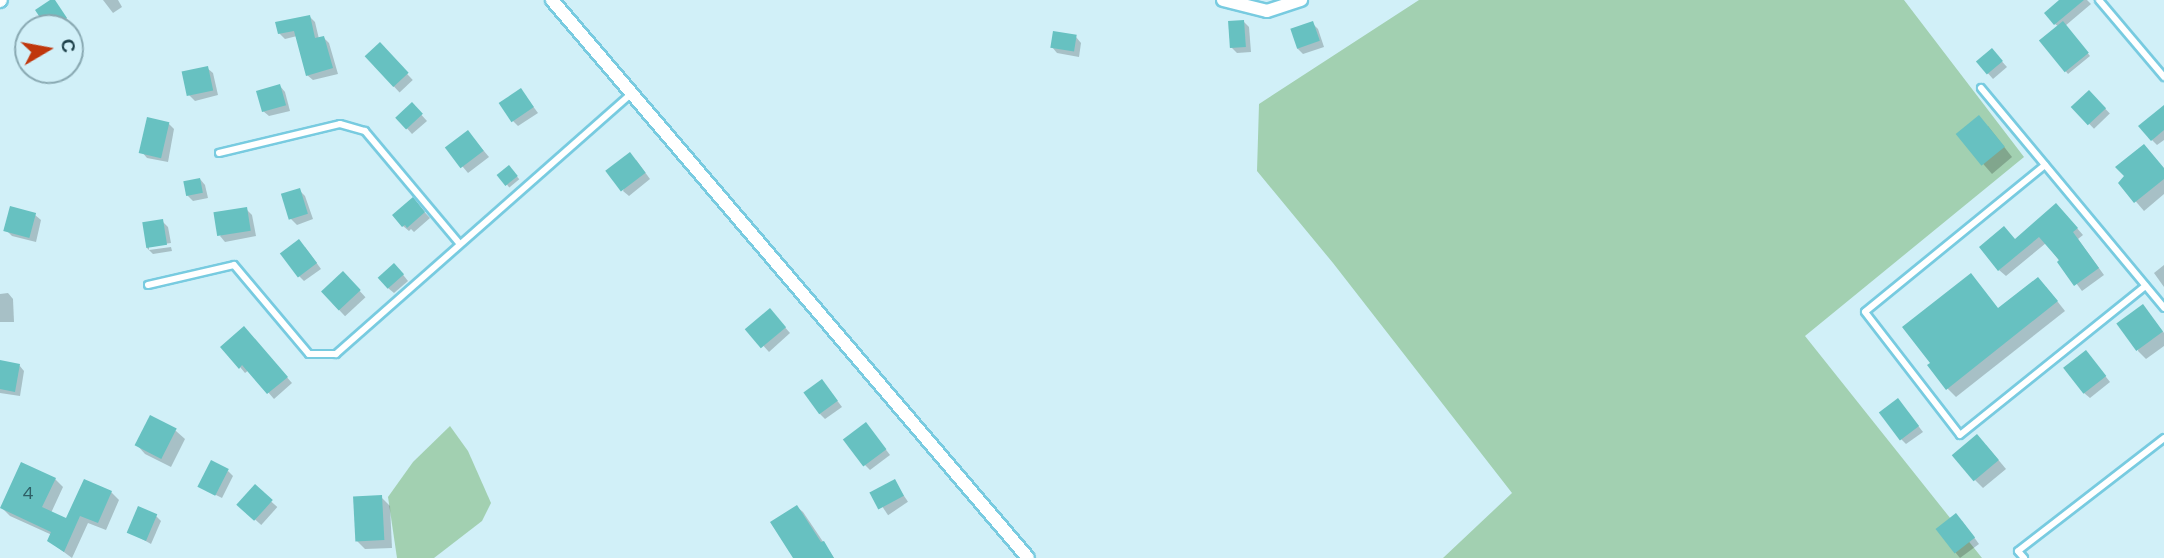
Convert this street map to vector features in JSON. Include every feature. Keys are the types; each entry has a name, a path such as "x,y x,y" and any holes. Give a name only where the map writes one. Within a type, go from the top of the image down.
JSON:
{"street":[{"path":"552,0 1028,558"},
{"path":"1223,0 1267,11 1301,0"}],"lane":[{"path":"2099,0 2164,77"},
{"path":"1981,88 2164,308"},
{"path":"148,285 234,265 309,354 336,354 632,93"},
{"path":"219,153 340,124 365,131 459,243"},
{"path":"2045,165 1865,312 1960,435 2145,285"},
{"path":"2024,558 2018,551 2164,438"}],"green space":[{"path":"1419,0 1904,0 2024,157 1805,336 1982,558 1443,558 1512,493 1333,263 1257,171 1259,104"},
{"path":"450,426 468,451 491,503 482,521 434,558 397,558 388,497 413,462"}],"building":[{"path":"50,0 55,0 64,14 38,14 35,10"},
{"path":"2059,0 2084,0 2054,25 2044,13"},
{"path":"310,15 315,38 324,36 333,68 306,76 294,31 278,34 275,22"},
{"path":"1244,20 1246,47 1230,48 1228,21"},
{"path":"1313,21 1320,41 1297,49 1290,29"},
{"path":"2063,21 2089,53 2065,72 2039,41"},
{"path":"1053,31 1077,35 1074,52 1050,48"},
{"path":"380,42 409,73 393,87 365,56"},
{"path":"1992,48 2003,61 1987,75 1976,61"},
{"path":"208,66 213,90 187,96 182,72"},
{"path":"280,84 286,105 262,112 256,91"},
{"path":"521,88 534,107 511,122 499,103"},
{"path":"2089,90 2106,108 2088,125 2071,107"},
{"path":"412,102 423,114 406,129 395,118"},
{"path":"2164,105 2164,130 2151,141 2138,126"},
{"path":"1979,115 2005,147 1981,166 1956,134"},
{"path":"147,117 169,122 161,158 139,153"},
{"path":"468,130 484,151 460,168 445,147"},
{"path":"2144,144 2164,168 2164,179 2134,203 2118,183 2124,176 2115,167"},
{"path":"630,152 646,173 621,191 605,171"},
{"path":"509,165 518,176 505,186 497,175"},
{"path":"200,178 203,193 186,196 183,181"},
{"path":"300,188 308,214 289,220 281,194"},
{"path":"413,197 425,212 407,228 405,225 402,227 392,215"},
{"path":"2056,203 2078,228 2073,232 2099,268 2074,286 2057,262 2059,260 2039,237 1998,271 1979,247 2004,226 2015,239"},
{"path":"10,206 36,213 29,238 3,231"},
{"path":"247,207 251,231 217,236 213,212"},
{"path":"163,219 167,245 146,248 142,222"},
{"path":"299,239 317,263 298,277 280,253"},
{"path":"394,263 404,274 388,289 378,278"},
{"path":"343,271 361,290 339,310 321,291"},
{"path":"1971,273 1998,308 2038,277 2058,301 1946,390 1927,365 1930,363 1902,327"},
{"path":"2143,304 2163,332 2136,351 2116,323"},
{"path":"770,308 786,327 761,348 745,329"},
{"path":"244,326 288,377 267,394 242,365 239,369 220,347"},
{"path":"2086,350 2106,376 2083,394 2063,368"},
{"path":"0,360 20,364 15,392 0,389"},
{"path":"822,379 838,401 819,414 803,393"},
{"path":"1898,398 1919,426 1900,440 1879,412"},
{"path":"150,415 177,429 161,459 135,445"},
{"path":"866,422 886,449 863,467 843,439"},
{"path":"1977,434 1999,460 1974,481 1952,455"},
{"path":"211,460 229,469 215,496 197,487"},
{"path":"21,462 56,478 42,507 66,518 84,479 112,491 98,523 80,516 64,552 47,541 51,532 0,508"},
{"path":"895,479 904,496 878,509 869,493"},
{"path":"255,484 273,500 254,521 236,505"},
{"path":"382,495 384,540 355,541 353,497"},
{"path":"797,505 834,558 793,558 770,522"},
{"path":"138,506 157,514 146,541 127,533"},
{"path":"1956,513 1975,537 1955,553 1936,529"}]}
